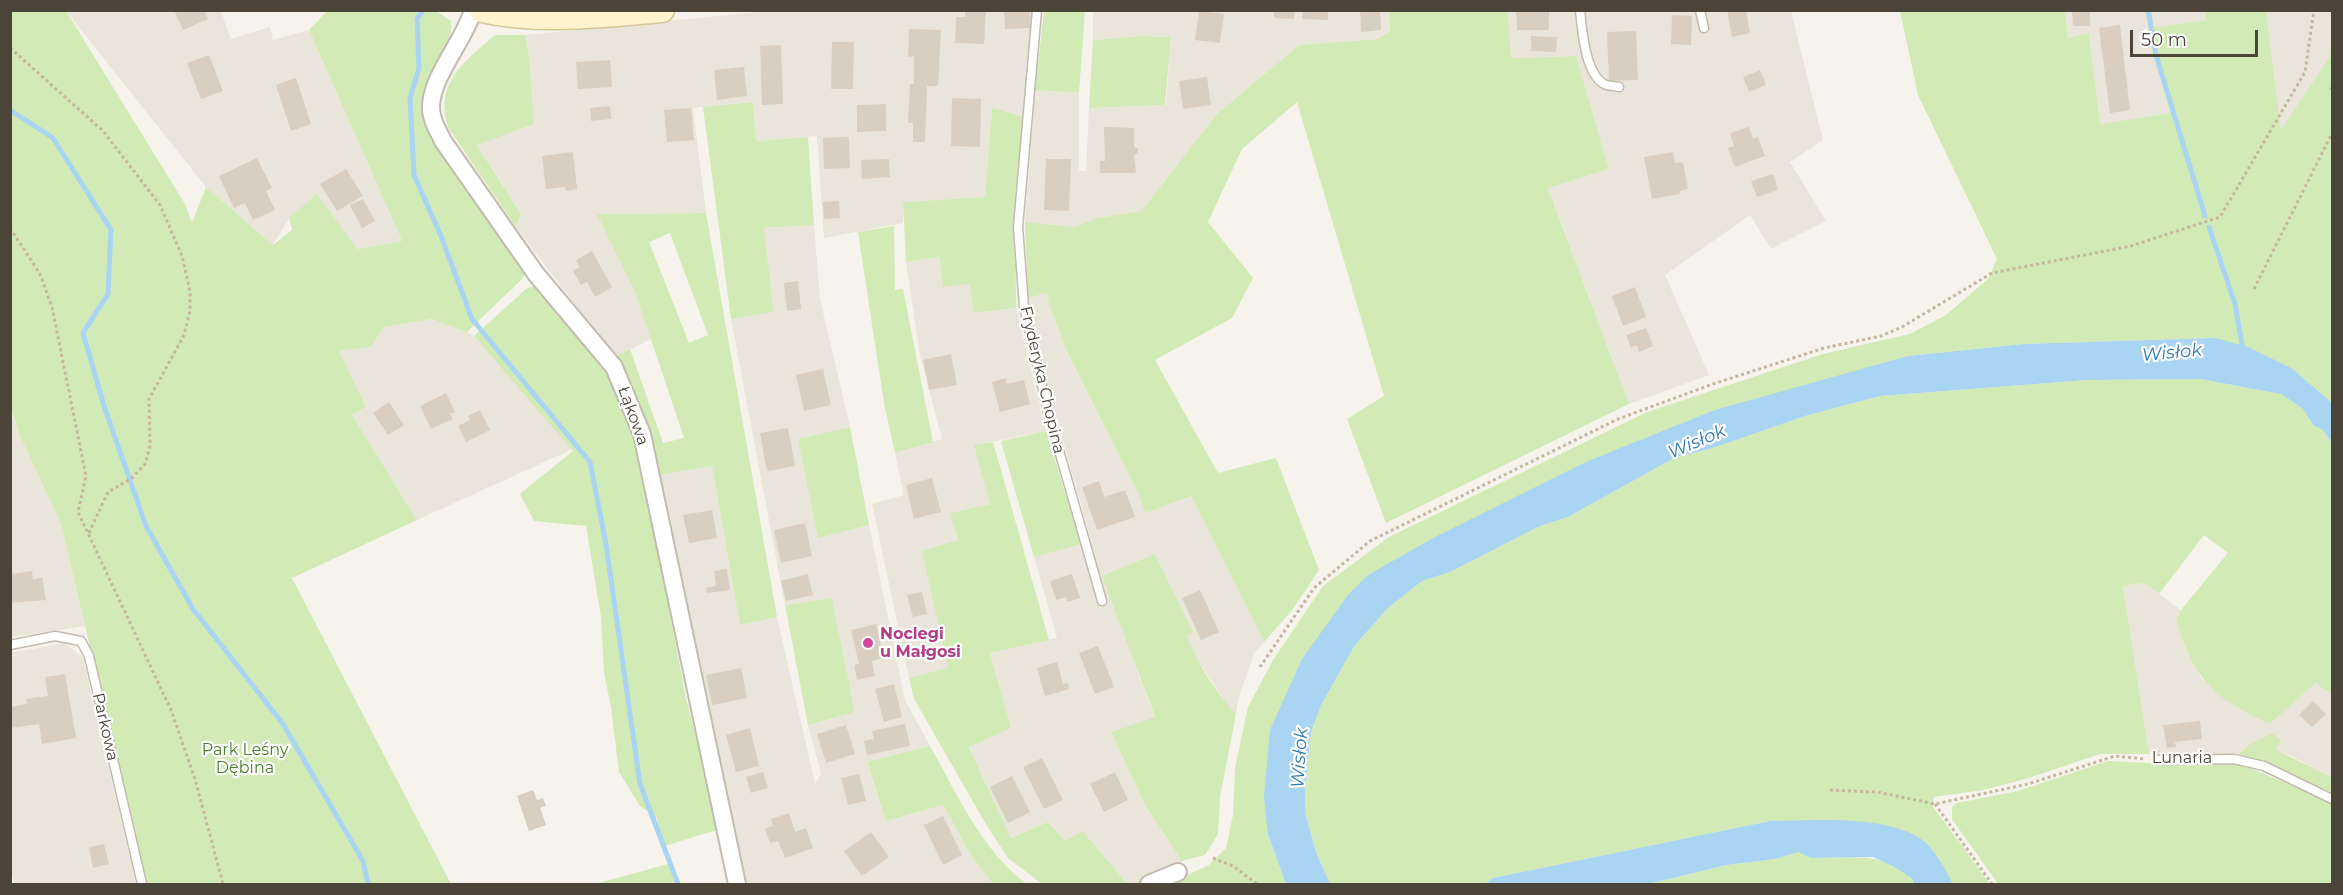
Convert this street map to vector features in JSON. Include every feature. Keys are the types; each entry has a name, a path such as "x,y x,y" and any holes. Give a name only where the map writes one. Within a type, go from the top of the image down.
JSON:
{"street":[{"name":"Łąkowa","path":"473,10 470,24 433,92 431,117 443,141 536,274 614,367 642,434 737,885"},
{"path":"496,12 539,14 662,10"},
{"path":"1149,885 1178,872"}],"lane":[{"name":"Fryderyka Chopina","path":"1036,10 1018,227 1024,307 1048,412 1102,601"},
{"path":"1580,10 1584,45 1595,73 1604,84 1619,87"},
{"path":"1700,10 1704,28"},
{"name":"Parkowa","path":"10,645 55,636 81,641 89,656 142,885"},
{"name":"Lunaria","path":"2157,760 2205,758 2244,761 2264,766 2332,799"}],"path":[{"path":"1260,668 1314,588 1370,541 1618,419 1713,384 1824,348 1881,336 1902,327 1992,273 2132,246 2220,217 2305,72 2314,10"},
{"path":"10,48 103,131 159,205 182,256 190,291 190,311 184,336 149,399 150,446 145,464 132,478 108,492 88,537"},
{"path":"2254,289 2332,133"},
{"path":"10,228 40,274 52,307 86,476 78,512 171,710 195,779 223,885"},
{"name":"Lunaria","path":"1935,804 2028,784 2115,756 2157,760"},
{"path":"1830,790 1877,792 1935,804 1992,885"},
{"path":"1213,858 1233,866 1257,885"}],"shaded area":[{"path":"778,10 1034,11 1024,117 992,109 985,197 903,202 903,223 824,238 817,136 756,141 753,102 693,108 706,213 598,214 635,292 653,338 615,357 516,227 521,214 477,144 534,124 529,54 525,35"},
{"path":"66,11 221,11 231,39 270,27 273,40 309,30 402,241 357,249 289,218 273,245 206,187"},
{"path":"1093,11 1389,11 1390,31 1377,39 1299,45 1217,114 1141,211 1098,218 1074,227 1025,222 1035,90 1079,93 1079,171 1086,171 1089,108 1166,105 1171,37 1142,36 1093,40"},
{"path":"1508,11 1791,11 1823,140 1790,162 1826,221 1771,249 1750,215 1665,275 1709,375 1629,404 1548,187 1609,169 1576,56 1511,58"},
{"path":"2065,11 2205,11 2206,20 2150,28 2170,113 2100,124 2089,33 2068,38"},
{"path":"2266,11 2332,11 2330,56 2281,131"},
{"path":"814,225 820,299 850,427 799,439 818,537 869,525 905,700 930,746 867,763 886,821 943,805 969,852 994,884 744,884 705,711 660,475 712,466 740,625 777,617 815,784 821,774 808,725 855,712 832,598 785,605 731,319 774,311 764,228"},
{"path":"940,257 970,284 973,313 1016,308 1046,431 975,445 990,504 951,513 958,540 923,552 949,669 909,678 872,504 904,495 895,453 942,439 920,355 906,262"},
{"path":"1047,293 1049,305 1068,354 1139,495 1145,513 1191,496 1264,642 1254,654 1238,699 1236,714 1225,702 1194,654 1187,636 1193,632 1155,554 1137,671 1155,718 1111,732 1146,807 1182,861 1136,884 1127,884 1083,831 1065,842 1048,822 1011,838 969,746 1011,728 990,653 1057,638 1034,557 1091,540 1052,401 1028,298"},
{"path":"432,319 457,327 478,338 573,449 417,520 352,415 366,407 339,351 371,347 384,327"},
{"path":"10,409 20,436 61,524 85,626 11,637"},
{"path":"2144,583 2181,610 2176,621 2185,648 2201,678 2270,724 2315,682 2332,694 2332,777 2289,755 2250,744 2236,756 2172,757 2149,754 2123,586"},
{"path":"65,643 83,658 136,884 14,884 10,863 10,653"}],"green space":[{"name":"Park Leśny Dębina","path":"10,11 66,11 185,204 192,223 206,187 273,245 292,230 289,218 317,194 357,249 402,241 309,30 327,11 436,11 451,21 448,43 429,77 424,110 527,269 522,279 467,332 432,319 384,327 371,347 339,351 366,407 352,415 417,520 292,578 451,884 146,884 61,524 20,436 11,409"},
{"path":"1044,11 1085,11 1079,93 1035,90"},
{"path":"1389,11 1508,11 1511,58 1576,56 1609,169 1548,188 1629,404 1386,523 1347,419 1384,396 1297,102 1242,149 1208,222 1253,278 1232,318 1155,360 1218,473 1276,458 1319,570 1293,609 1264,642 1191,496 1145,513 1139,495 1068,354 1049,305 1047,293 1028,298 1025,222 1074,227 1098,218 1141,211 1217,114 1299,45 1377,39 1390,31"},
{"path":"1900,11 2065,11 2068,38 2089,33 2100,124 2170,113 2149,28 2206,20 2205,11 2266,11 2281,130 2330,56 2332,14 2332,403 2293,369 2215,338 2024,344 1908,356 1368,575 1268,836 1286,884 1167,884 1209,865 1226,848 1233,815 1235,768 1248,707 1273,660 1323,586 1389,537 1647,412 1823,354 1910,334 1946,315 1988,279 1997,259 1918,95"},
{"path":"495,35 525,35 529,54 534,124 477,145 521,214 516,227 449,129 445,113 445,99 454,75"},
{"path":"1142,36 1171,37 1165,105 1089,108 1093,40"},
{"path":"753,102 756,141 808,137 814,225 764,228 774,312 731,319 703,107"},
{"path":"992,108 1024,117 1015,196 1016,308 973,313 970,284 943,287 940,257 906,262 903,202 985,197"},
{"path":"706,213 777,617 740,625 712,466 660,475 647,424 615,357 630,349 663,443 684,438 635,292 597,214","holes":["670,233 708,335 689,343 649,242"]},
{"path":"894,226 895,290 903,289 933,442 895,453 884,403 858,232"},
{"path":"539,284 603,367 630,414 640,456 686,699 720,829 661,847 657,818 640,806 619,772 611,707 604,673 601,617 586,526 534,521 520,494 573,451 474,336 526,289"},
{"path":"2200,379 2281,394 2302,408 2314,426 2322,429 2332,443 2332,694 2315,683 2270,724 2221,696 2199,673 2176,621 2181,610 2228,553 2204,535 2159,594 2144,583 2123,586 2149,754 2100,754 2029,778 1983,790 1934,797 1933,807 1990,884 1953,884 1937,857 1922,840 1900,829 1770,821 1493,878 1484,884 1330,884 1316,852 1306,816 1305,793 1311,732 1321,705 1355,645 1388,608 1422,581 1450,572 1540,526 1568,517 1676,457 1710,449 1805,416 1880,396 2087,380"},
{"path":"850,427 869,525 818,538 798,439"},
{"path":"1046,431 1081,544 1034,557 1001,441"},
{"path":"993,442 1049,640 990,653 1011,728 969,747 1011,838 1048,822 1065,841 1083,831 1127,884 1042,884 1008,858 914,699 909,678 948,668 922,551 958,540 950,513 990,504 974,445"},
{"path":"1155,554 1193,632 1187,636 1196,657 1208,678 1236,714 1220,797 1218,834 1205,855 1182,861 1146,807 1111,732 1155,717 1102,576"},
{"path":"832,598 855,712 808,725 785,605"},
{"path":"2272,733 2281,741 2276,750 2332,777 2332,792 2249,757 2236,756 2250,744"},
{"path":"930,746 983,838 996,855 1027,884 993,884 969,852 943,805 886,821 867,762"},
{"path":"2108,761 2241,764 2332,803 2332,884 1998,884 1952,819 1952,807 1957,803 2018,791"},
{"path":"1798,852 1829,858 1875,859 1890,863 1903,871 1915,884 1648,884 1727,865 1776,859"},
{"path":"668,864 675,884 595,884"}],"water":[{"name":"Wisłok","path":"2215,338 2248,347 2293,369 2332,403 2332,443 2322,429 2314,426 2302,408 2281,394 2200,379 2087,380 1880,396 1805,416 1710,449 1676,457 1568,517 1540,526 1450,572 1422,581 1388,608 1355,645 1321,705 1311,732 1305,793 1306,816 1316,852 1330,884 1286,884 1268,835 1264,797 1270,730 1302,659 1348,595 1368,575 1433,538 1588,461 1715,410 1908,356 2024,344"},
{"path":"1770,821 1868,822 1905,831 1921,839 1931,848 1953,884 1915,884 1910,877 1893,866 1873,857 1811,858 1798,852 1776,859 1727,865 1648,884 1484,884 1493,878"}],"building":[{"path":"174,10 204,10 208,19 183,30"},
{"path":"965,10 986,11 984,44 955,43 956,17 965,17"},
{"path":"1004,10 1030,10 1031,28 1005,29"},
{"path":"1274,10 1295,10 1294,19 1274,18"},
{"path":"1303,10 1328,10 1328,20 1302,19"},
{"path":"1360,10 1380,10 1381,30 1361,32"},
{"path":"1516,10 1549,10 1549,30 1517,30"},
{"path":"1727,10 1746,10 1750,33 1732,37"},
{"path":"2072,10 2090,10 2090,26 2073,26"},
{"path":"1199,11 1224,14 1220,43 1195,40"},
{"path":"1672,15 1692,16 1691,45 1671,44"},
{"path":"2120,25 2130,110 2110,113 2099,28"},
{"path":"909,29 941,30 938,86 927,86 925,142 913,142 913,123 908,123 910,84 914,84 914,56 908,57"},
{"path":"1636,31 1638,80 1609,81 1607,32"},
{"path":"1531,36 1557,37 1556,52 1531,51"},
{"path":"832,42 854,42 853,89 831,89"},
{"path":"781,45 783,104 762,105 760,46"},
{"path":"209,55 223,91 201,99 187,63"},
{"path":"610,60 612,87 578,89 576,62"},
{"path":"744,67 747,96 717,100 714,70"},
{"path":"1760,70 1766,85 1749,92 1743,77"},
{"path":"1207,77 1211,105 1183,109 1179,81"},
{"path":"296,78 311,124 291,131 276,85"},
{"path":"952,98 981,99 980,147 951,146"},
{"path":"886,104 886,131 857,132 857,105"},
{"path":"610,106 611,119 591,121 590,108"},
{"path":"691,108 694,140 667,142 664,110"},
{"path":"1104,127 1134,128 1134,147 1138,148 1138,153 1134,155 1136,173 1100,173 1100,161 1105,161"},
{"path":"1749,127 1753,139 1758,137 1765,156 1735,167 1728,148 1734,146 1730,133"},
{"path":"849,137 850,168 824,169 823,138"},
{"path":"573,152 577,189 566,191 565,187 546,189 542,156"},
{"path":"1673,152 1675,163 1683,162 1688,189 1679,191 1680,194 1652,199 1644,157"},
{"path":"257,158 272,188 266,191 275,210 253,220 245,203 234,208 219,176"},
{"path":"889,159 890,177 862,179 861,160"},
{"path":"1046,159 1071,159 1069,211 1044,210"},
{"path":"346,169 363,196 337,211 320,184"},
{"path":"1773,174 1778,190 1757,197 1751,181"},
{"path":"363,199 375,221 362,228 350,205"},
{"path":"839,201 840,218 824,219 823,202"},
{"path":"592,251 612,287 595,297 587,282 581,285 573,271 580,267 576,260"},
{"path":"798,281 801,309 787,311 784,283"},
{"path":"1635,287 1646,317 1623,326 1612,296"},
{"path":"1646,328 1653,346 1639,352 1637,345 1631,348 1626,335"},
{"path":"951,354 957,385 929,390 923,360"},
{"path":"823,369 831,405 804,411 796,375"},
{"path":"1006,378 1007,384 1024,380 1030,404 1000,412 992,382"},
{"path":"446,393 455,412 450,414 453,419 431,429 420,406"},
{"path":"389,402 404,425 388,435 373,413"},
{"path":"480,410 490,430 466,442 458,426 470,420 468,416"},
{"path":"788,428 795,466 767,471 760,433"},
{"path":"932,478 941,512 914,519 906,485"},
{"path":"1099,481 1104,497 1125,490 1135,517 1097,530 1082,487"},
{"path":"712,510 717,538 689,543 683,515"},
{"path":"805,523 812,556 781,563 774,530"},
{"path":"727,569 730,590 707,593 706,588 716,586 714,571"},
{"path":"32,571 33,580 42,577 46,600 10,603 10,574"},
{"path":"808,574 813,595 786,601 781,581"},
{"path":"1072,574 1080,598 1067,602 1066,597 1056,600 1050,581"},
{"path":"1200,590 1219,632 1201,640 1182,598"},
{"path":"922,592 927,614 913,617 907,595"},
{"path":"876,624 884,658 872,661 875,676 857,680 854,665 859,664 851,630"},
{"path":"1098,646 1114,687 1095,694 1079,653"},
{"path":"1057,662 1063,684 1068,683 1069,689 1045,696 1037,668"},
{"path":"741,668 747,698 712,705 706,675"},
{"path":"65,674 76,738 42,744 39,724 10,728 10,707 27,704 26,699 48,696 45,677"},
{"path":"894,684 902,717 884,722 875,689"},
{"path":"2313,701 2326,714 2312,727 2299,715"},
{"path":"2200,721 2202,739 2175,742 2176,747 2167,748 2163,725"},
{"path":"905,724 910,746 867,755 864,741 874,739 872,731"},
{"path":"846,725 855,754 826,763 817,734"},
{"path":"750,728 759,766 736,772 726,735"},
{"path":"1042,758 1063,800 1044,809 1023,767"},
{"path":"763,772 768,788 751,793 746,777"},
{"path":"1115,772 1128,800 1104,812 1090,784"},
{"path":"859,774 866,801 848,805 841,778"},
{"path":"1012,776 1030,812 1008,823 990,787"},
{"path":"533,790 537,800 543,798 546,806 540,808 546,825 529,831 517,796"},
{"path":"789,813 795,832 806,828 813,848 785,858 778,841 770,843 765,829 773,826 771,819"},
{"path":"943,816 962,855 943,865 924,825"},
{"path":"871,832 889,857 862,876 844,851"},
{"path":"104,844 109,864 93,868 89,847"}],"waterway":[{"path":"423,10 417,19 419,68 410,98 414,175 441,236 472,319 590,462 606,544 640,784 678,884"},
{"path":"2148,10 2156,55 2205,216"},
{"path":"10,110 53,138 111,230 108,294 83,333 104,406 146,526 193,609 283,724 363,861 368,884"},
{"path":"2209,227 2235,304 2243,350"}],"place":[{"name":"Noclegi u Małgosi","path":"868,643"}]}
